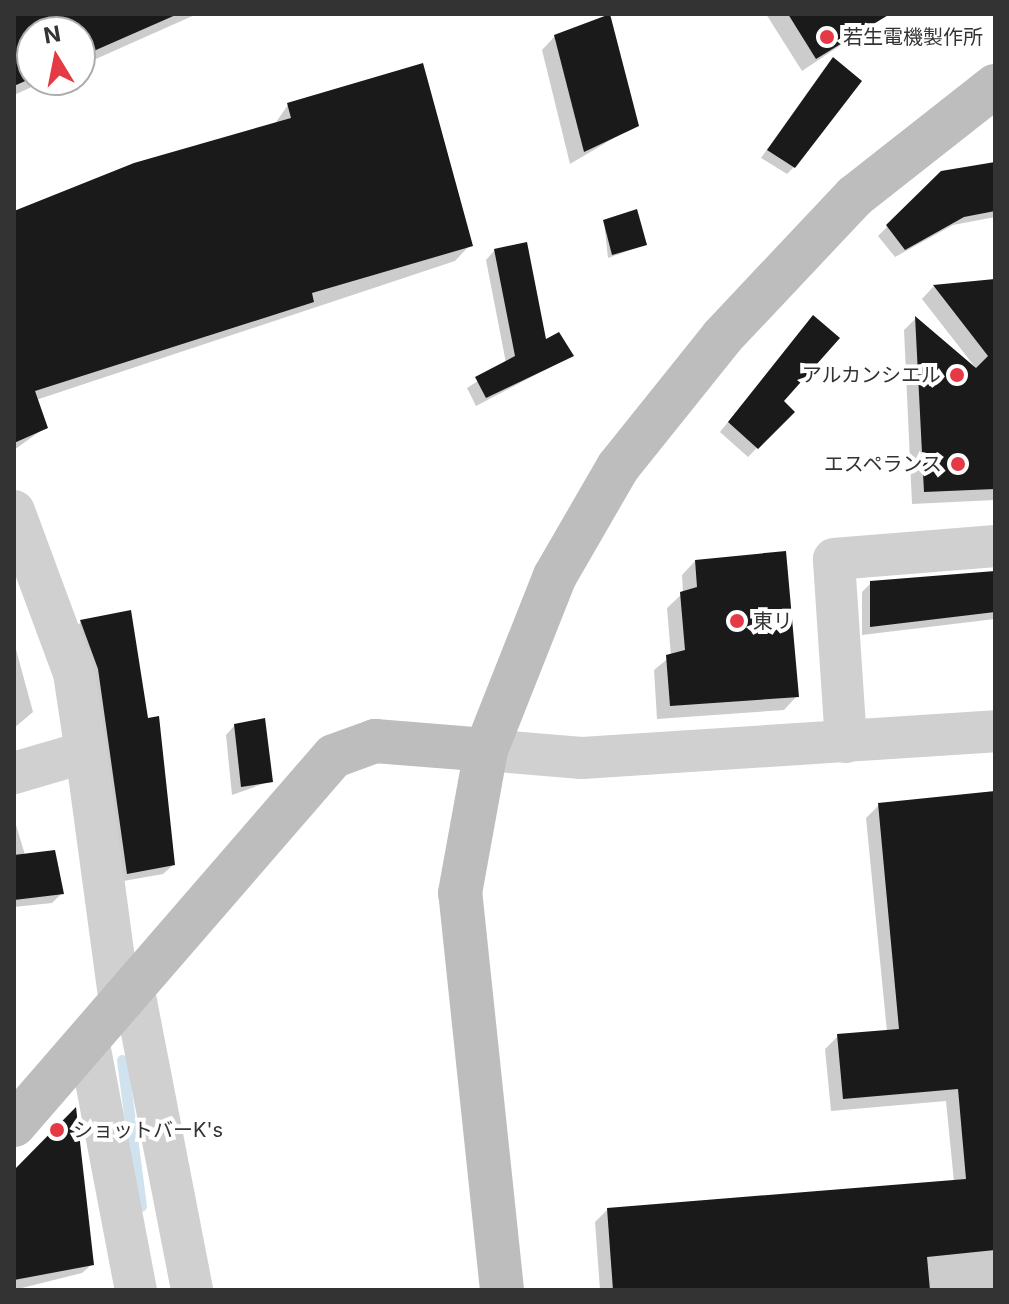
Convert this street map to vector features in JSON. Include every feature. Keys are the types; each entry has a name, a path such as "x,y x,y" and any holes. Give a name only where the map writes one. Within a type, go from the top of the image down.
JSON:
{"street":[{"path":"502,1290 460,893 486,750 555,576 618,467 787,265 918,141 995,86"},
{"path":"14,511 74,673 126,994 192,1290"},
{"path":"846,742 834,559 995,546"},
{"path":"14,1125 334,756 375,741 582,758 995,731"},
{"path":"14,773 86,752"},
{"path":"88,1039 136,1290"}],"building":[{"path":"14,14 178,14 96,50 96,16 16,16 14,86"},
{"path":"610,14 639,126 584,152 554,35"},
{"name":"若生電機製作所","path":"788,14 890,14 816,59"},
{"path":"833,57 862,81 795,168 767,150"},
{"path":"423,63 473,246 312,293 314,302 35,391 48,428 14,443 14,211 134,163 291,118 287,103"},
{"path":"995,162 995,211 964,217 905,250 886,225 941,171"},
{"path":"637,209 647,245 612,255 603,220"},
{"path":"527,242 546,339 559,332 574,356 486,398 475,377 515,356 494,249"},
{"path":"995,279 995,489 924,492 915,316 976,368 988,356 933,285"},
{"path":"813,315 840,338 784,401 795,412 758,449 728,422"},
{"name":"東リ","path":"786,551 799,697 670,706 666,655 685,650 680,592 697,587 695,560"},
{"path":"995,571 995,612 870,627 870,581"},
{"path":"131,610 148,718 159,716 175,865 127,874 98,669 80,620"},
{"path":"265,718 273,782 241,787 234,724"},
{"path":"995,791 995,1250 927,1257 930,1290 613,1290 607,1208 966,1179 958,1089 843,1099 837,1034 899,1029 878,803"},
{"path":"55,850 64,894 14,900 14,855"},
{"path":"76,1107 94,1265 14,1280 14,1170"}],"waterway":[{"path":"122,1060 141,1206"}],"place":[{"name":"若生電機製作所","path":"827,37"},
{"name":"アルカンシエル","path":"957,375"},
{"name":"エスペランス","path":"958,464"},
{"name":"東リ","path":"737,621"},
{"name":"ショットバーK's","path":"57,1130"}]}
